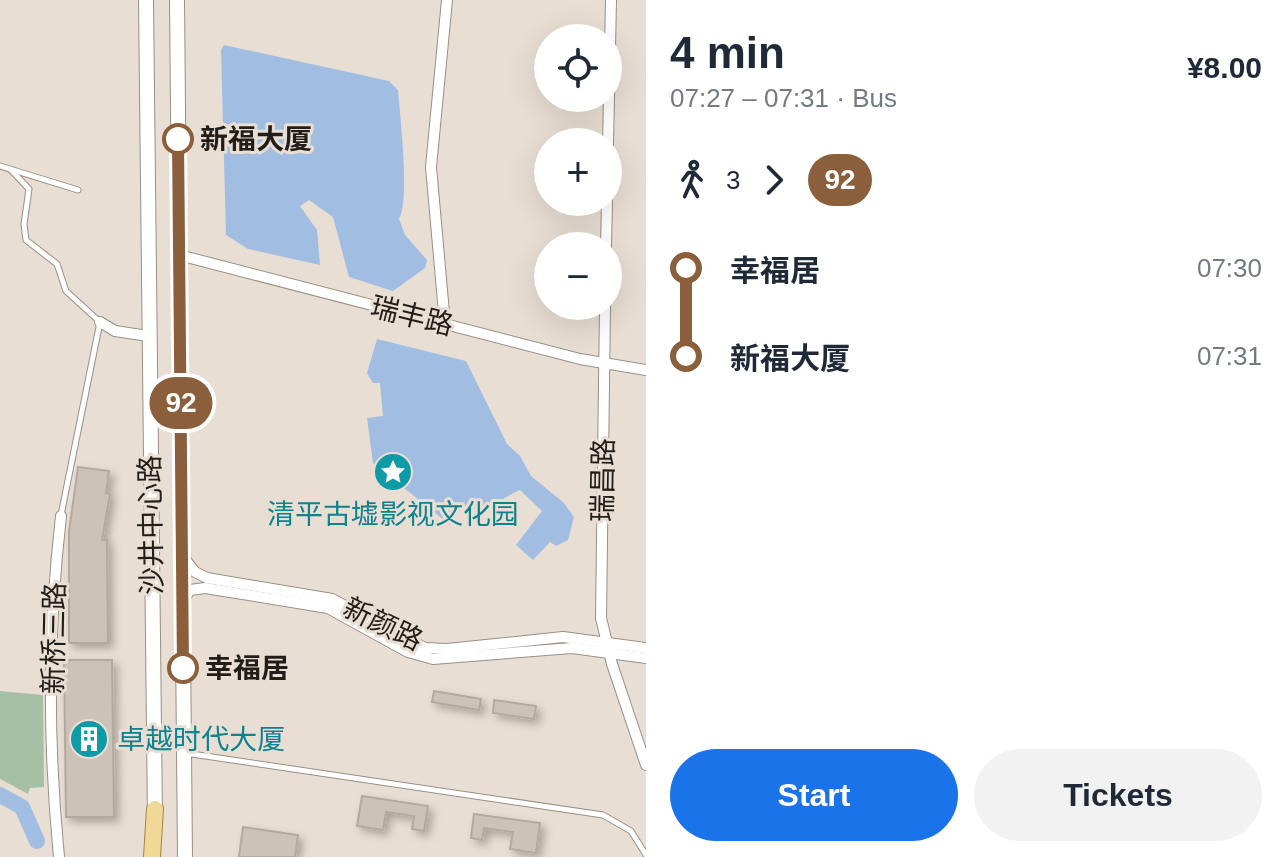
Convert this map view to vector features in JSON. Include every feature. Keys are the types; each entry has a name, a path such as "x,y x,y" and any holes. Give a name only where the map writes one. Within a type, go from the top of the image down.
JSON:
{"main road":[{"path":"154,857 155,809"}],"street":[{"name":"沙井中心路","path":"146,0 155,809"},
{"name":"沙井中心路","path":"177,0 185,857"},
{"path":"445,324 431,167 447,0"},
{"path":"608,128 611,0"},
{"name":"瑞丰路","path":"179,255 604,364 646,370"},
{"name":"瑞昌路","path":"605,320 601,613 608,647 646,765"},
{"path":"100,322 115,331 148,336"},
{"name":"新桥三路","path":"59,857 55,816 52,593 61,516"},
{"name":"新颜路","path":"182,551 186,563 201,575 332,599 425,648 447,649 563,637 646,658"},
{"name":"新颜路","path":"183,600 190,590 205,588 314,604 341,613 408,652 433,659 553,649 646,648"}],"lane":[{"path":"0,166 78,190"},
{"path":"11,170 29,189 24,224 26,240 57,264 66,291 100,322 61,516"},
{"path":"184,753 603,815 631,831 646,855"}],"green space":[{"path":"0,691 43,695 44,787 30,788 28,794 0,779"}],"water":[{"path":"224,45 389,81 398,90 404,177 399,219 405,235 427,260 425,268 393,291 349,277 333,217 309,200 300,206 317,230 320,265 248,249 226,235 221,50"},
{"path":"377,339 466,361 507,444 520,456 531,476 564,503 574,517 568,540 556,546 550,542 533,560 516,545 542,511 520,490 486,508 461,509 450,525 373,463 367,418 383,416 380,383 373,383 367,373"}],"building":[{"path":"78,467 109,471 106,493 110,494 102,540 107,540 108,643 69,643 69,532"},
{"name":"卓越时代大厦","path":"64,660 112,660 114,817 66,817"},
{"path":"434,691 481,699 479,710 432,702"},
{"path":"494,700 536,706 534,719 493,713"},
{"path":"362,796 428,806 424,831 412,829 414,816 386,812 383,830 357,826"},
{"path":"474,814 540,823 536,853 510,849 513,832 484,828 482,840 471,838"},
{"path":"243,827 298,835 295,857 239,857"}],"waterway":[{"path":"0,795 22,807 37,841"}],"bus line":[{"name":"92","path":"178,139 183,668"}],"place":[{"name":"新福大厦","path":"178,139"},
{"name":"清平古墟影视文化园","path":"393,472"},
{"name":"幸福居","path":"183,668"},
{"name":"卓越时代大厦","path":"89,739"}]}
